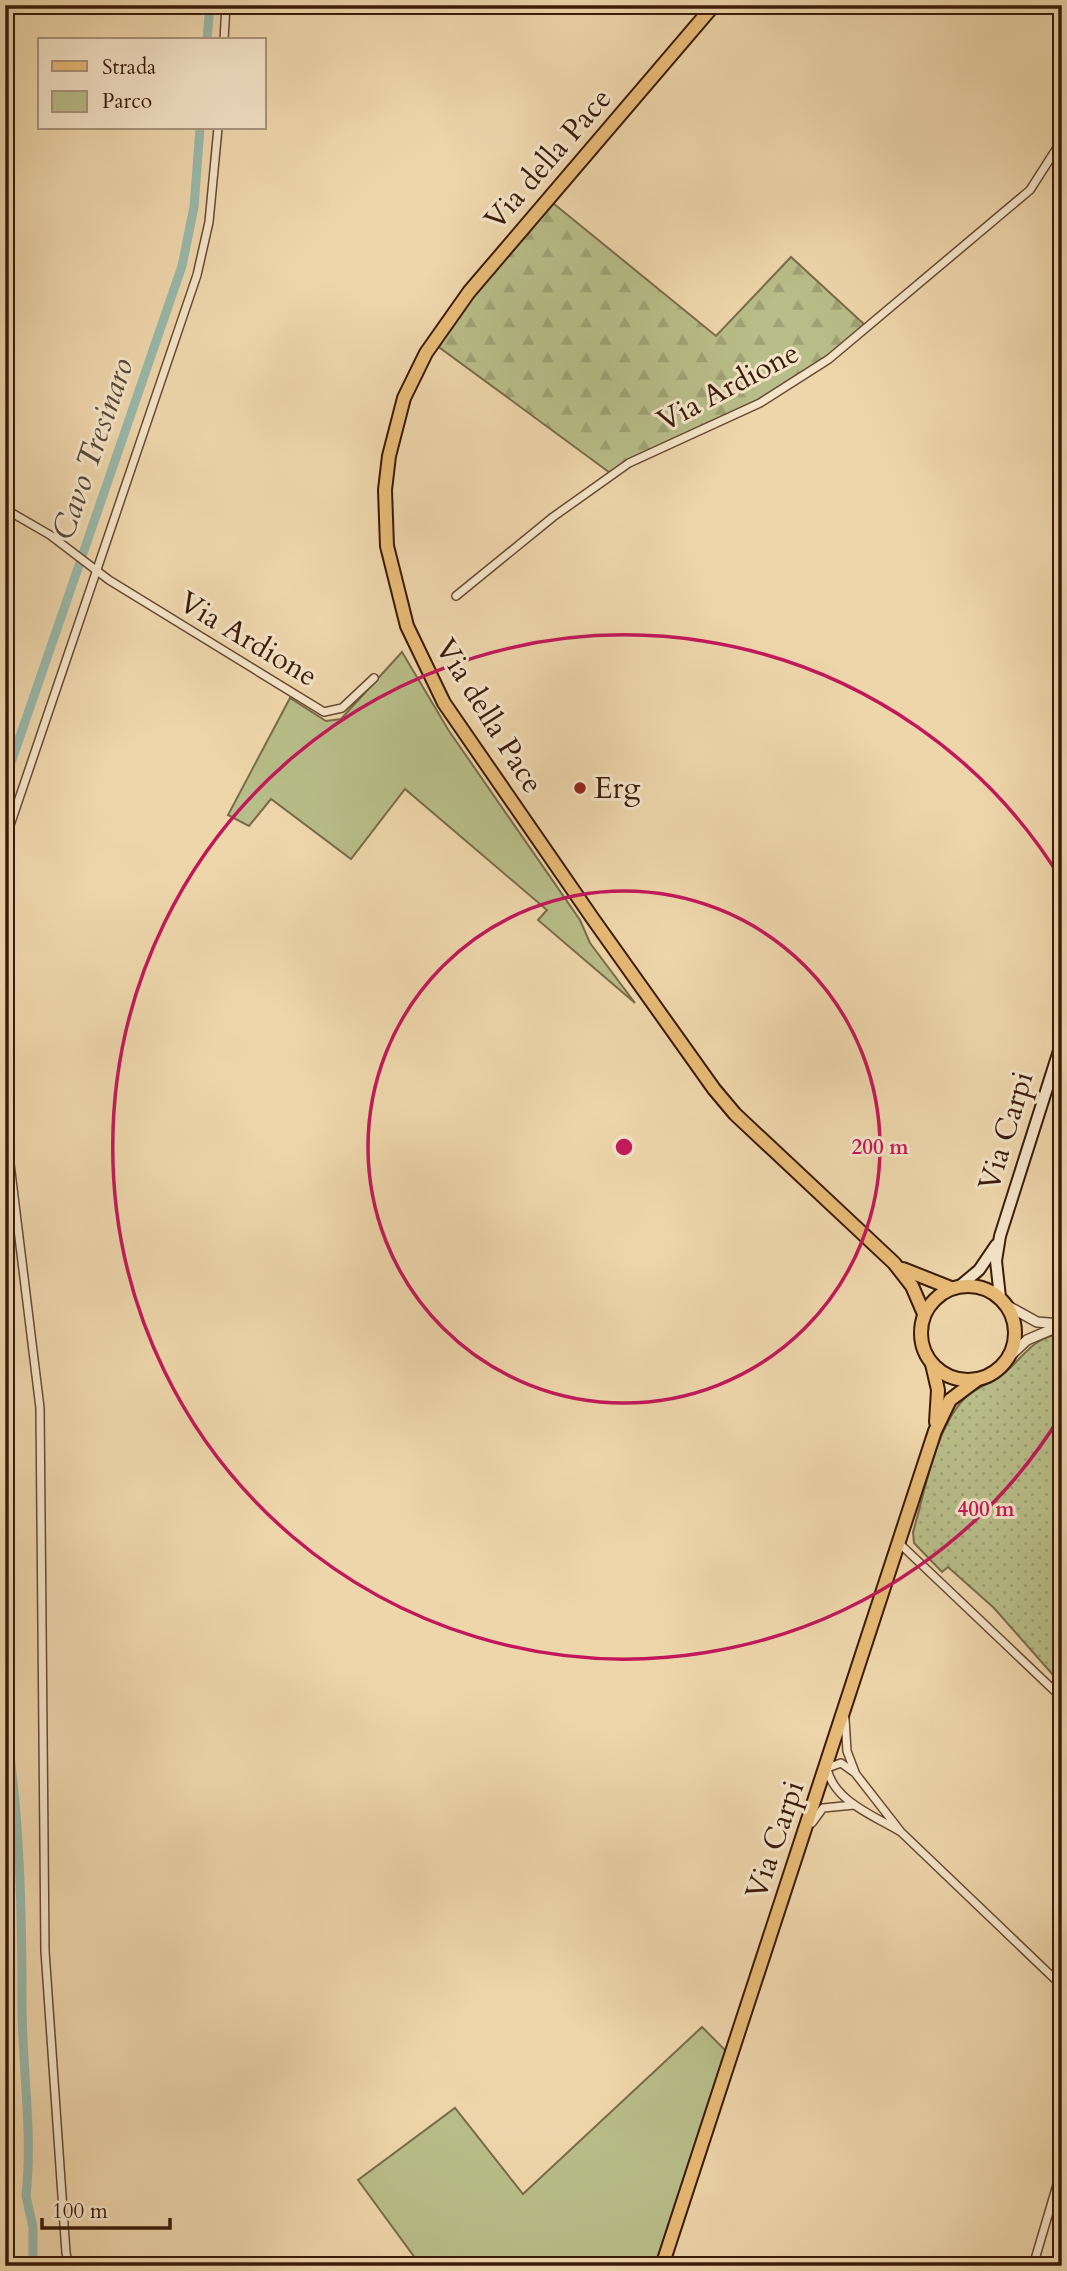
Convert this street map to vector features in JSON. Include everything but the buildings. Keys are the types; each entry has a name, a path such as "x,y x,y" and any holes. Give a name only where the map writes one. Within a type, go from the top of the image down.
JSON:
{"main road":[{"name":"Via della Pace","path":"714,5 469,292 426,353 404,398 389,456 384,517 387,546 401,609 433,683 464,735 561,874 714,1089 759,1139 894,1263 912,1286 924,1314"},
{"name":"Via Carpi","path":"662,2266 936,1431 950,1400 978,1379 990,1375 1009,1357 1015,1337 1004,1302 996,1261 1000,1236 1062,1041"},
{"name":"Via Carpi","path":"936,1431 938,1390 932,1364 921,1340 924,1314 935,1298 956,1287 985,1263 1000,1236"},
{"name":"Via della Pace","path":"894,1263 915,1276 956,1287"},
{"path":"956,1287 982,1287 1004,1302"},
{"path":"932,1364 953,1378 978,1379"}],"street":[{"path":"224,38 226,5"},
{"path":"5,840 197,275 209,222 218,130"},
{"name":"Via Ardione","path":"456,596 553,517 629,463 760,403 829,359 1030,190 1062,140"},
{"name":"Via Ardione","path":"5,509 75,553 95,569 324,712 342,708 374,678"},
{"path":"1051,1075 1062,1066"},
{"path":"5,1123 40,1408 45,1951 69,2266"},
{"path":"1004,1302 1037,1322 1062,1324"},
{"path":"1009,1357 1027,1340 1062,1324"},
{"path":"900,1544 1062,1698"},
{"path":"845,1713 845,1735 855,1773"},
{"path":"901,1832 855,1805 832,1785 827,1768 841,1763 855,1773 901,1832 1062,1986"},
{"path":"803,1838 823,1808 855,1805"},
{"path":"1033,2266 1062,2168"}],"green space":[{"path":"548,199 716,336 791,257 866,326 812,372 665,443 613,475 436,345"},
{"path":"402,652 449,731 580,920 590,943 635,1003 538,920 547,910 405,789 351,859 271,799 249,826 228,815 290,698 326,721 341,719"},
{"path":"1062,1333 1062,1685 994,1608 948,1567 942,1572 914,1543 913,1532 932,1461 955,1411 965,1398 1002,1375 1034,1344"},
{"path":"702,2027 727,2052 658,2266 421,2266 358,2180 455,2108 523,2194"}],"waterway":[{"name":"Cavo Tresinaro","path":"207,38 210,5"},
{"name":"Cavo Tresinaro","path":"5,780 182,266 194,207 200,130"},
{"name":"Cavo Tresinaro","path":"5,1721 19,1862 22,2028 28,2124 26,2196 33,2227 33,2266"}],"place":[{"name":"Erg","path":"580,788"}]}
